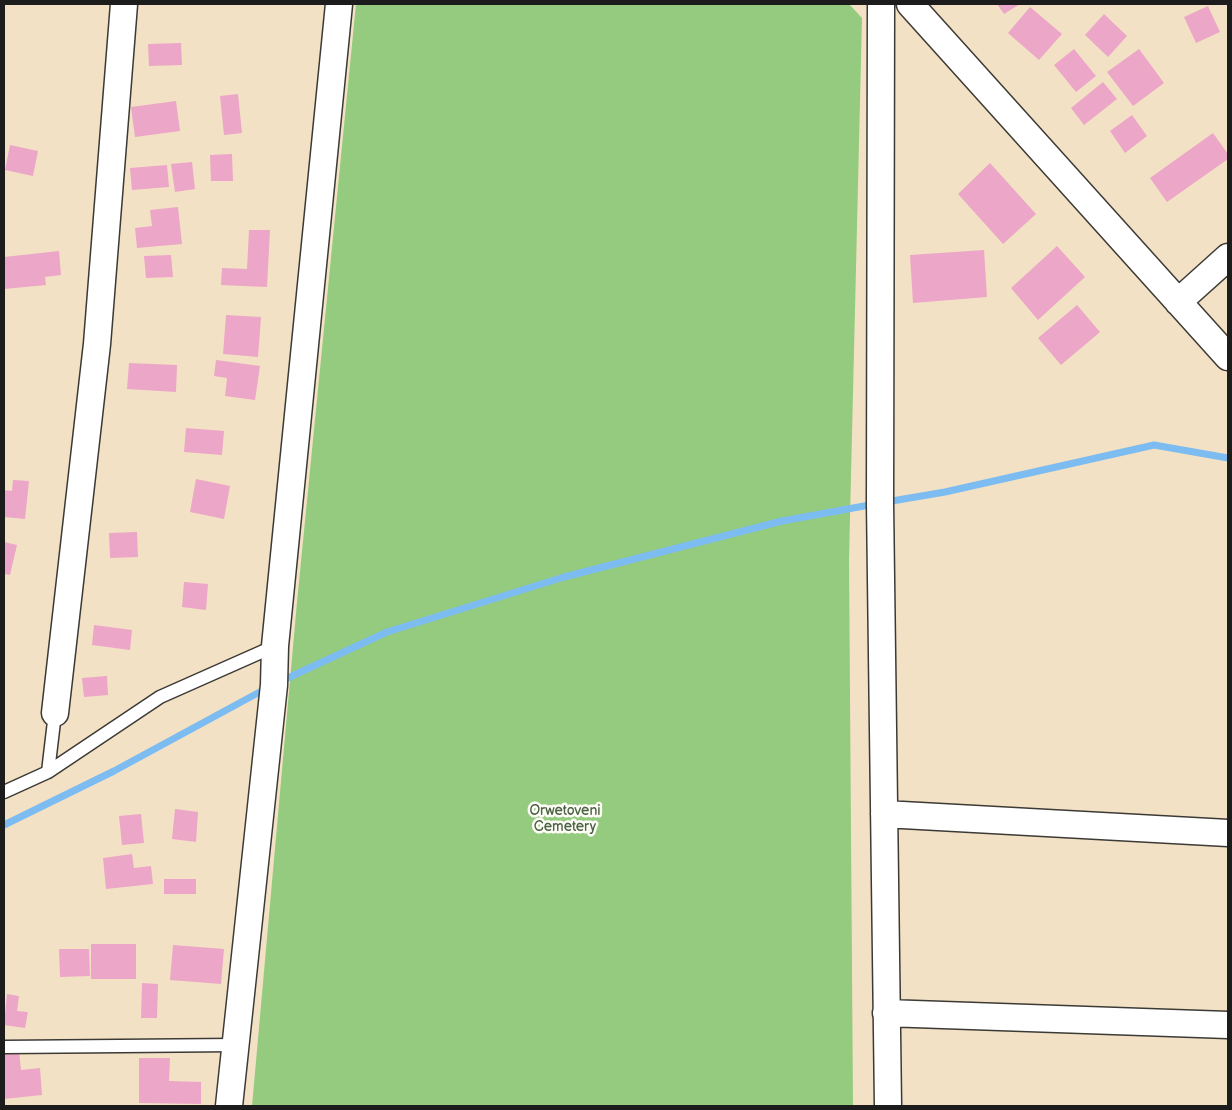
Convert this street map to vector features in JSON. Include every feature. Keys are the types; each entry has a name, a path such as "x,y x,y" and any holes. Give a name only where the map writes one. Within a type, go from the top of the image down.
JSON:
{"street":[{"path":"55,713 97,344 124,4"},
{"path":"230,1106 274,684 275,646 339,4"},
{"path":"881,4 880,503 888,1106"},
{"path":"910,4 1228,357"},
{"path":"1178,302 1228,257"},
{"path":"884,814 1228,832"},
{"path":"886,1013 1228,1025"}],"lane":[{"path":"4,792 48,772 160,697 275,646"},
{"path":"48,772 55,713"},
{"path":"4,1047 236,1045"}],"green space":[{"name":"Orwetoveni Cemetery","path":"356,4 849,4 862,18 849,559 853,1106 252,1106 297,602"}],"building":[{"path":"997,4 1020,4 1004,14"},
{"path":"1208,6 1220,32 1196,43 1184,17"},
{"path":"1030,7 1062,34 1039,60 1008,33"},
{"path":"1104,14 1127,36 1108,57 1085,35"},
{"path":"181,43 182,65 149,66 148,44"},
{"path":"1074,49 1096,76 1076,92 1054,65"},
{"path":"1139,49 1164,83 1133,106 1107,72"},
{"path":"1103,82 1117,99 1084,125 1071,108"},
{"path":"238,94 242,133 224,135 220,96"},
{"path":"176,101 180,131 135,137 131,107"},
{"path":"1132,115 1147,136 1125,153 1110,131"},
{"path":"1213,133 1228,154 1228,159 1167,202 1150,178"},
{"path":"10,145 38,151 33,176 5,170"},
{"path":"232,154 233,181 211,181 210,155"},
{"path":"192,162 195,189 175,192 171,164"},
{"path":"990,163 1036,214 1003,244 958,194"},
{"path":"167,165 169,187 132,190 130,168"},
{"path":"178,207 182,244 137,248 135,228 152,226 150,210"},
{"path":"249,230 270,230 267,287 221,285 222,268 247,269"},
{"path":"1057,246 1085,277 1038,320 1011,288"},
{"path":"984,250 987,297 913,303 910,255"},
{"path":"59,251 61,275 45,277 46,285 4,289 4,257"},
{"path":"171,255 173,277 146,278 144,256"},
{"path":"1077,305 1100,332 1061,365 1038,338"},
{"path":"226,315 261,317 258,357 223,354"},
{"path":"216,360 260,366 255,400 225,396 227,378 214,376"},
{"path":"129,363 177,365 176,392 127,389"},
{"path":"186,428 224,431 222,455 184,452"},
{"path":"196,479 230,486 224,519 190,512"},
{"path":"13,480 29,481 25,519 4,517 4,490 12,491"},
{"path":"137,532 138,557 110,558 109,533"},
{"path":"4,542 17,545 10,575 4,574"},
{"path":"184,582 208,584 206,610 182,607"},
{"path":"94,625 132,630 130,650 92,645"},
{"path":"107,676 108,695 84,697 82,678"},
{"path":"175,809 198,812 196,842 172,839"},
{"path":"141,814 144,843 122,845 119,816"},
{"path":"132,854 134,868 151,866 153,884 106,889 103,858"},
{"path":"164,879 196,879 196,894 164,894"},
{"path":"91,944 136,944 136,979 91,979"},
{"path":"173,945 224,949 221,984 170,980"},
{"path":"59,949 89,949 90,976 60,977"},
{"path":"142,983 158,984 157,1018 141,1018"},
{"path":"7,994 19,996 17,1011 28,1012 25,1028 4,1025"},
{"path":"19,1050 21,1070 40,1068 42,1095 4,1099 4,1051"},
{"path":"139,1058 170,1058 169,1081 201,1082 201,1104 139,1103"}],"waterway":[{"path":"886,502 945,492 1154,445 1228,458"},
{"path":"279,682 387,632 564,577 782,521 875,504"},
{"path":"4,825 114,771 267,688"}]}
